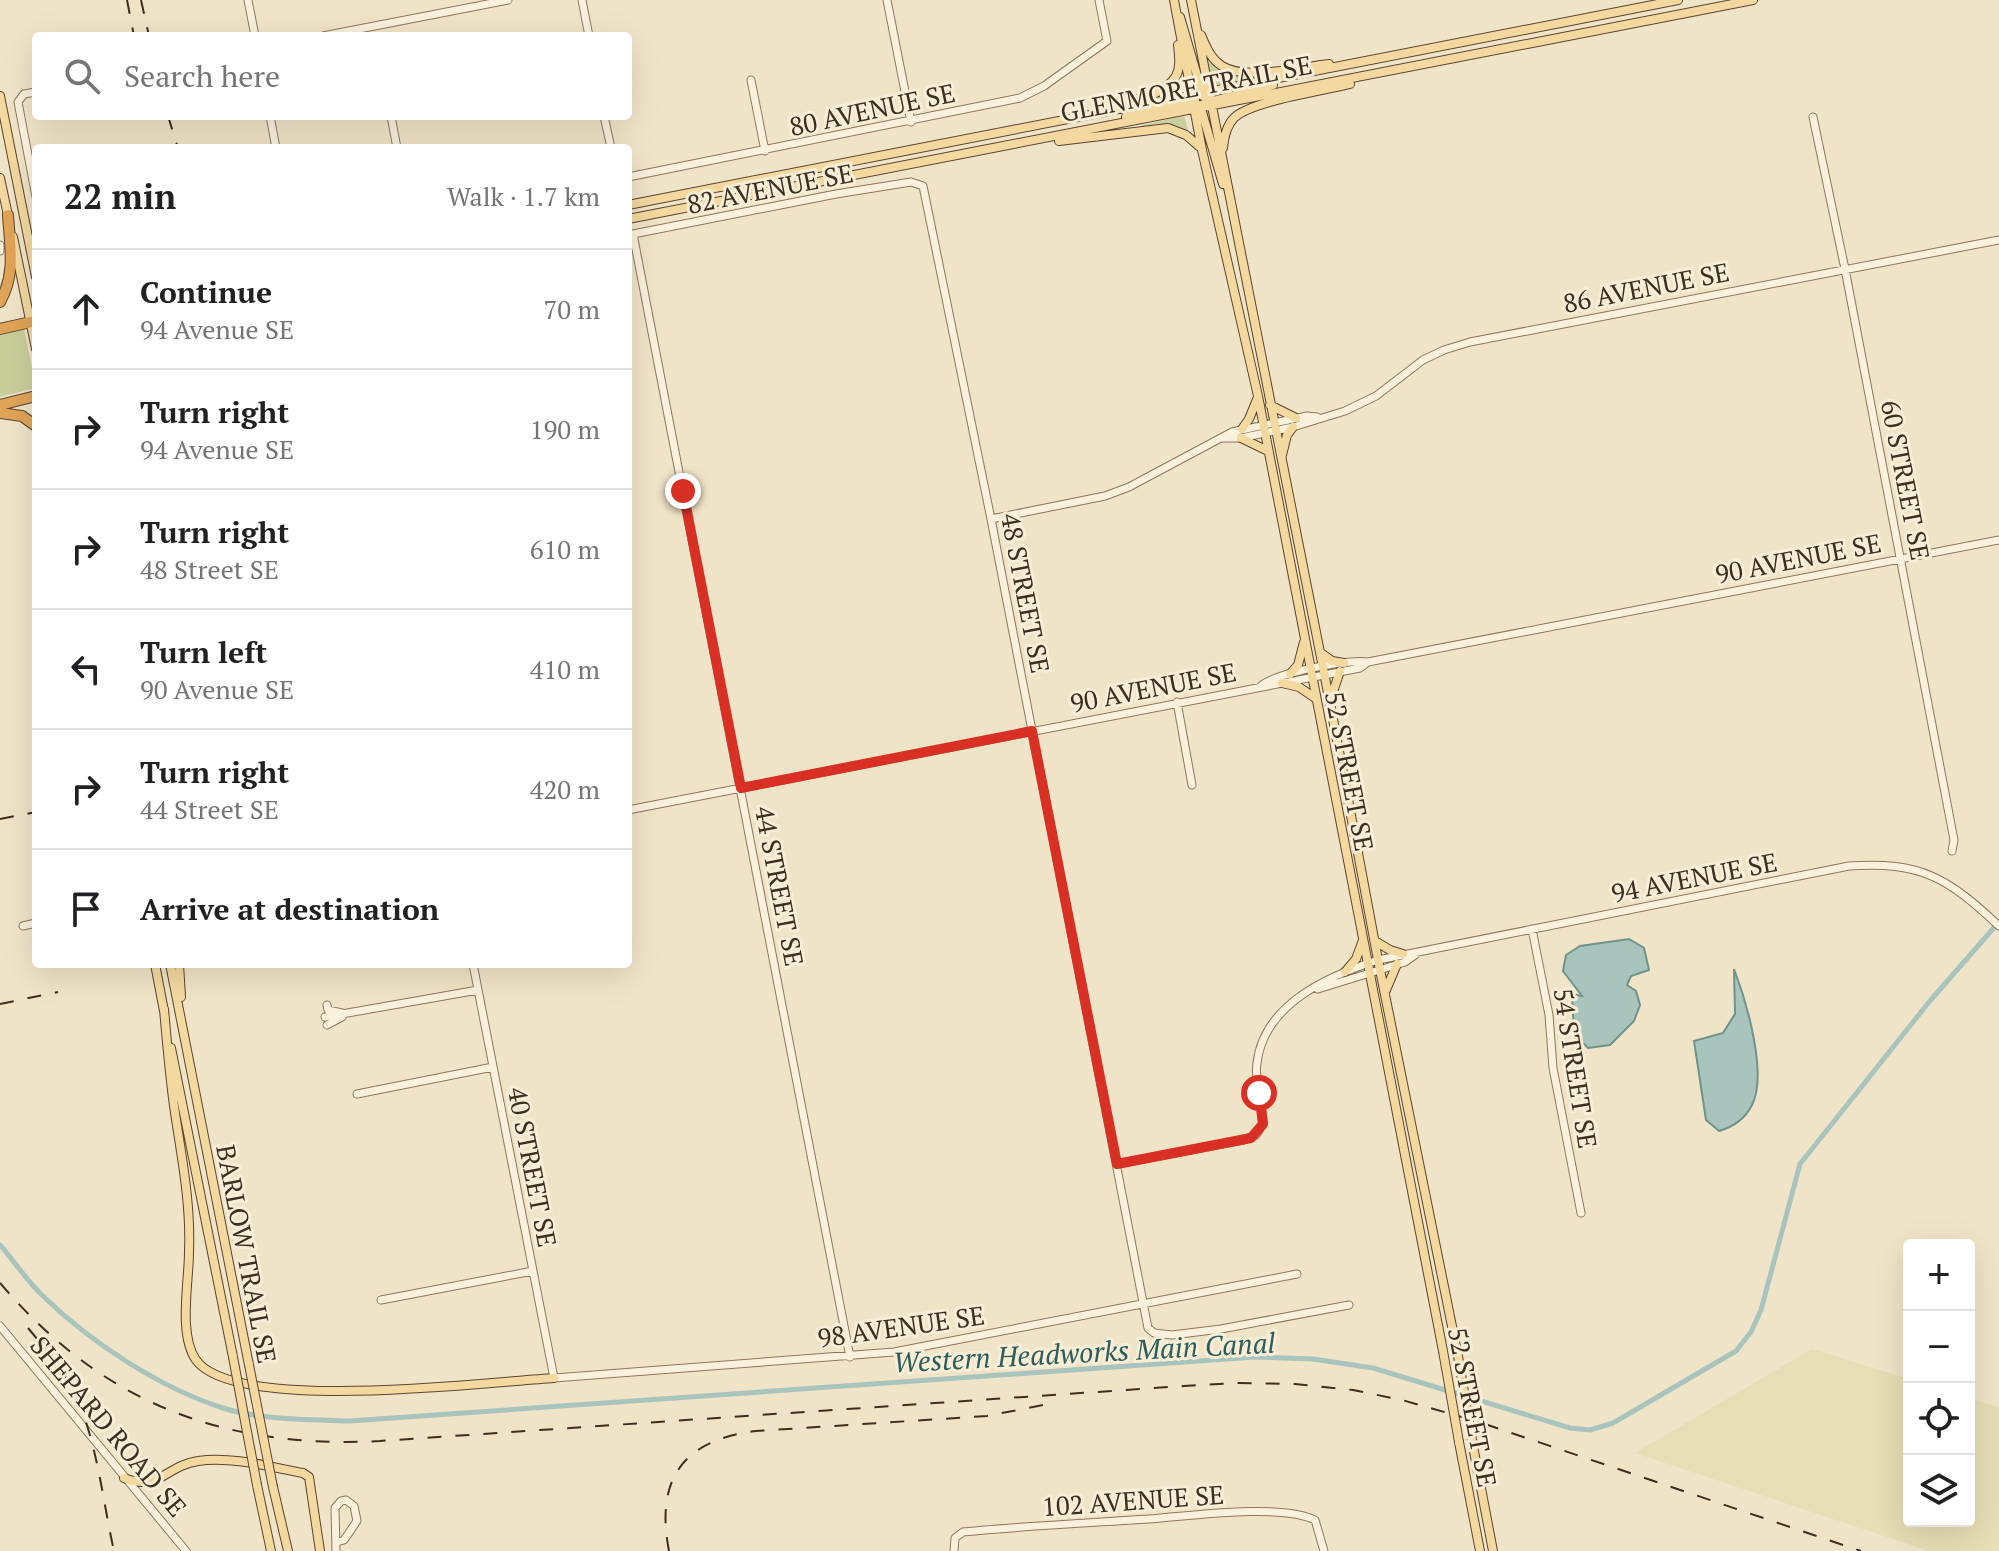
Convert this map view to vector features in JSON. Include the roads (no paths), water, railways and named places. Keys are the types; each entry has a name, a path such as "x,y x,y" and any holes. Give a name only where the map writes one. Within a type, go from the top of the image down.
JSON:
{"highway":[{"path":"0,302 10,280 12,261 8,215"},
{"path":"0,329 32,321"},
{"path":"0,405 32,397"},
{"path":"0,413 22,416 32,423"}],"main road":[{"name":"52 STREET SE","path":"1191,0 1196,23 1202,101 1202,150 1258,396 1480,1551"},
{"name":"GLENMORE TRAIL SE","path":"632,218 1046,138 1083,126 1202,101 1295,75 1678,0"},
{"name":"GLENMORE TRAIL SE","path":"632,204 1028,127 1395,70 1753,0"},
{"name":"52 STREET SE","path":"1174,3 1221,157 1458,1356 1493,1551"},
{"path":"1174,3 1185,27 1218,175 1228,196"},
{"path":"1028,127 1163,89 1177,75 1178,20"},
{"path":"1196,23 1214,59 1221,66 1243,73 1357,63"},
{"path":"1221,157 1228,126 1234,118 1252,107 1382,77 1395,70"},
{"path":"0,96 32,257"},
{"path":"1006,146 1168,128 1186,135 1202,150"},
{"path":"0,178 32,317"},
{"path":"26,228 32,244"},
{"path":"1258,396 1241,434 1268,451"},
{"path":"1270,405 1295,422 1287,435 1280,460"},
{"path":"1290,674 1298,665 1305,637"},
{"path":"1320,653 1342,667 1330,703"},
{"path":"1282,683 1304,689 1315,698"},
{"path":"1345,972 1356,959 1363,939"},
{"path":"1375,941 1403,954"},
{"path":"1385,995 1397,964"},
{"name":"BARLOW TRAIL SE","path":"156,968 269,1551"},
{"name":"BARLOW TRAIL SE","path":"172,968 183,1034 288,1551"},
{"path":"164,1009 188,1206 188,1342 194,1358 205,1370 226,1380 295,1391 372,1391 554,1378"},
{"path":"124,1478 140,1484 147,1483 175,1468 210,1459 303,1473 309,1477 320,1551"}],"street":[{"path":"248,0 254,32"},
{"path":"343,32 508,0"},
{"path":"582,0 588,32"},
{"path":"887,0 911,122"},
{"name":"80 AVENUE SE","path":"632,176 1020,98 1044,86 1107,41 1099,0"},
{"path":"374,26 375,32"},
{"path":"751,80 765,151"},
{"path":"32,93 20,97 18,102 32,176"},
{"name":"60 STREET SE","path":"1813,117 1901,559 1954,840 1952,851"},
{"path":"271,120 275,144"},
{"path":"392,120 396,144"},
{"path":"605,120 610,144"},
{"name":"82 AVENUE SE","path":"632,235 836,194 911,182 920,184"},
{"name":"48 STREET SE","path":"920,184 925,190 991,519 1148,1328 1154,1333 1172,1335 1349,1305"},
{"name":"86 AVENUE SE","path":"991,519 1105,496 1129,487 1223,438 1295,422 1311,423 1360,405 1423,360 1457,346 1999,240"},
{"name":"44 STREET SE","path":"632,245 741,788 850,1357"},
{"name":"90 AVENUE SE","path":"1261,686 1267,680 1324,671 1359,660 1368,662 1999,540"},
{"name":"90 AVENUE SE","path":"632,809 1282,683 1311,673"},
{"path":"1177,702 1192,785"},
{"name":"94 AVENUE SE","path":"1379,964 1397,964 1415,955 1532,929 1860,866 1898,865 1941,880 1974,902 1999,926"},
{"path":"23,926 32,924"},
{"name":"54 STREET SE","path":"1532,929 1549,1015 1553,1068 1581,1213"},
{"name":"94 AVENUE SE","path":"1308,992 1403,954 1415,955"},
{"name":"40 STREET SE","path":"474,968 554,1378"},
{"name":"94 AVENUE SE","path":"1117,1164 1256,1135 1263,1124 1256,1076 1263,1039 1288,1004 1345,972 1369,968"},
{"path":"348,1014 333,1027 329,1024 348,1014 478,990"},
{"path":"327,1005 328,1010 348,1014"},
{"path":"357,1094 493,1067"},
{"path":"381,1300 533,1271"},
{"name":"98 AVENUE SE","path":"554,1378 894,1352 1297,1274"},
{"name":"SHEPARD ROAD SE","path":"1,1328 186,1551"},
{"path":"346,1500 354,1506 357,1521 336,1546 335,1508 346,1500"},
{"name":"102 AVENUE SE","path":"954,1551 955,1538 963,1532 1236,1513 1282,1513 1305,1515 1315,1520 1324,1551"}],"water":[{"path":"1629,939 1644,948 1649,970 1631,976 1627,985 1636,991 1640,1005 1634,1021 1610,1045 1588,1048 1574,1034 1572,994 1582,996 1563,971 1566,955 1580,946"},
{"path":"1734,969 1754,1037 1758,1075 1749,1110 1734,1125 1719,1131 1706,1120 1694,1041 1723,1033 1735,1014"}],"waterway":[{"name":"Western Headworks Main Canal","path":"0,1245 43,1296 82,1330 127,1362 199,1399 238,1412 269,1417 350,1421 1255,1357 1313,1359 1373,1368 1570,1428 1590,1430 1613,1423 1736,1351 1751,1332 1761,1310 1800,1164 1929,1002 1998,923"}],"railway":[{"path":"127,0 133,32"},
{"path":"141,0 148,32"},
{"path":"169,120 177,144"},
{"path":"0,819 32,813"},
{"path":"0,1004 58,992"},
{"path":"0,1283 40,1325 81,1360 124,1388 170,1410 218,1426 269,1437 380,1441 1184,1386 1295,1384 1353,1390 1402,1400 1476,1421 1861,1551"},
{"path":"28,1328 62,1372 80,1407 93,1447 114,1551"},
{"path":"669,1551 666,1503 671,1484 680,1467 710,1443 756,1431 987,1416 1048,1404"}]}
